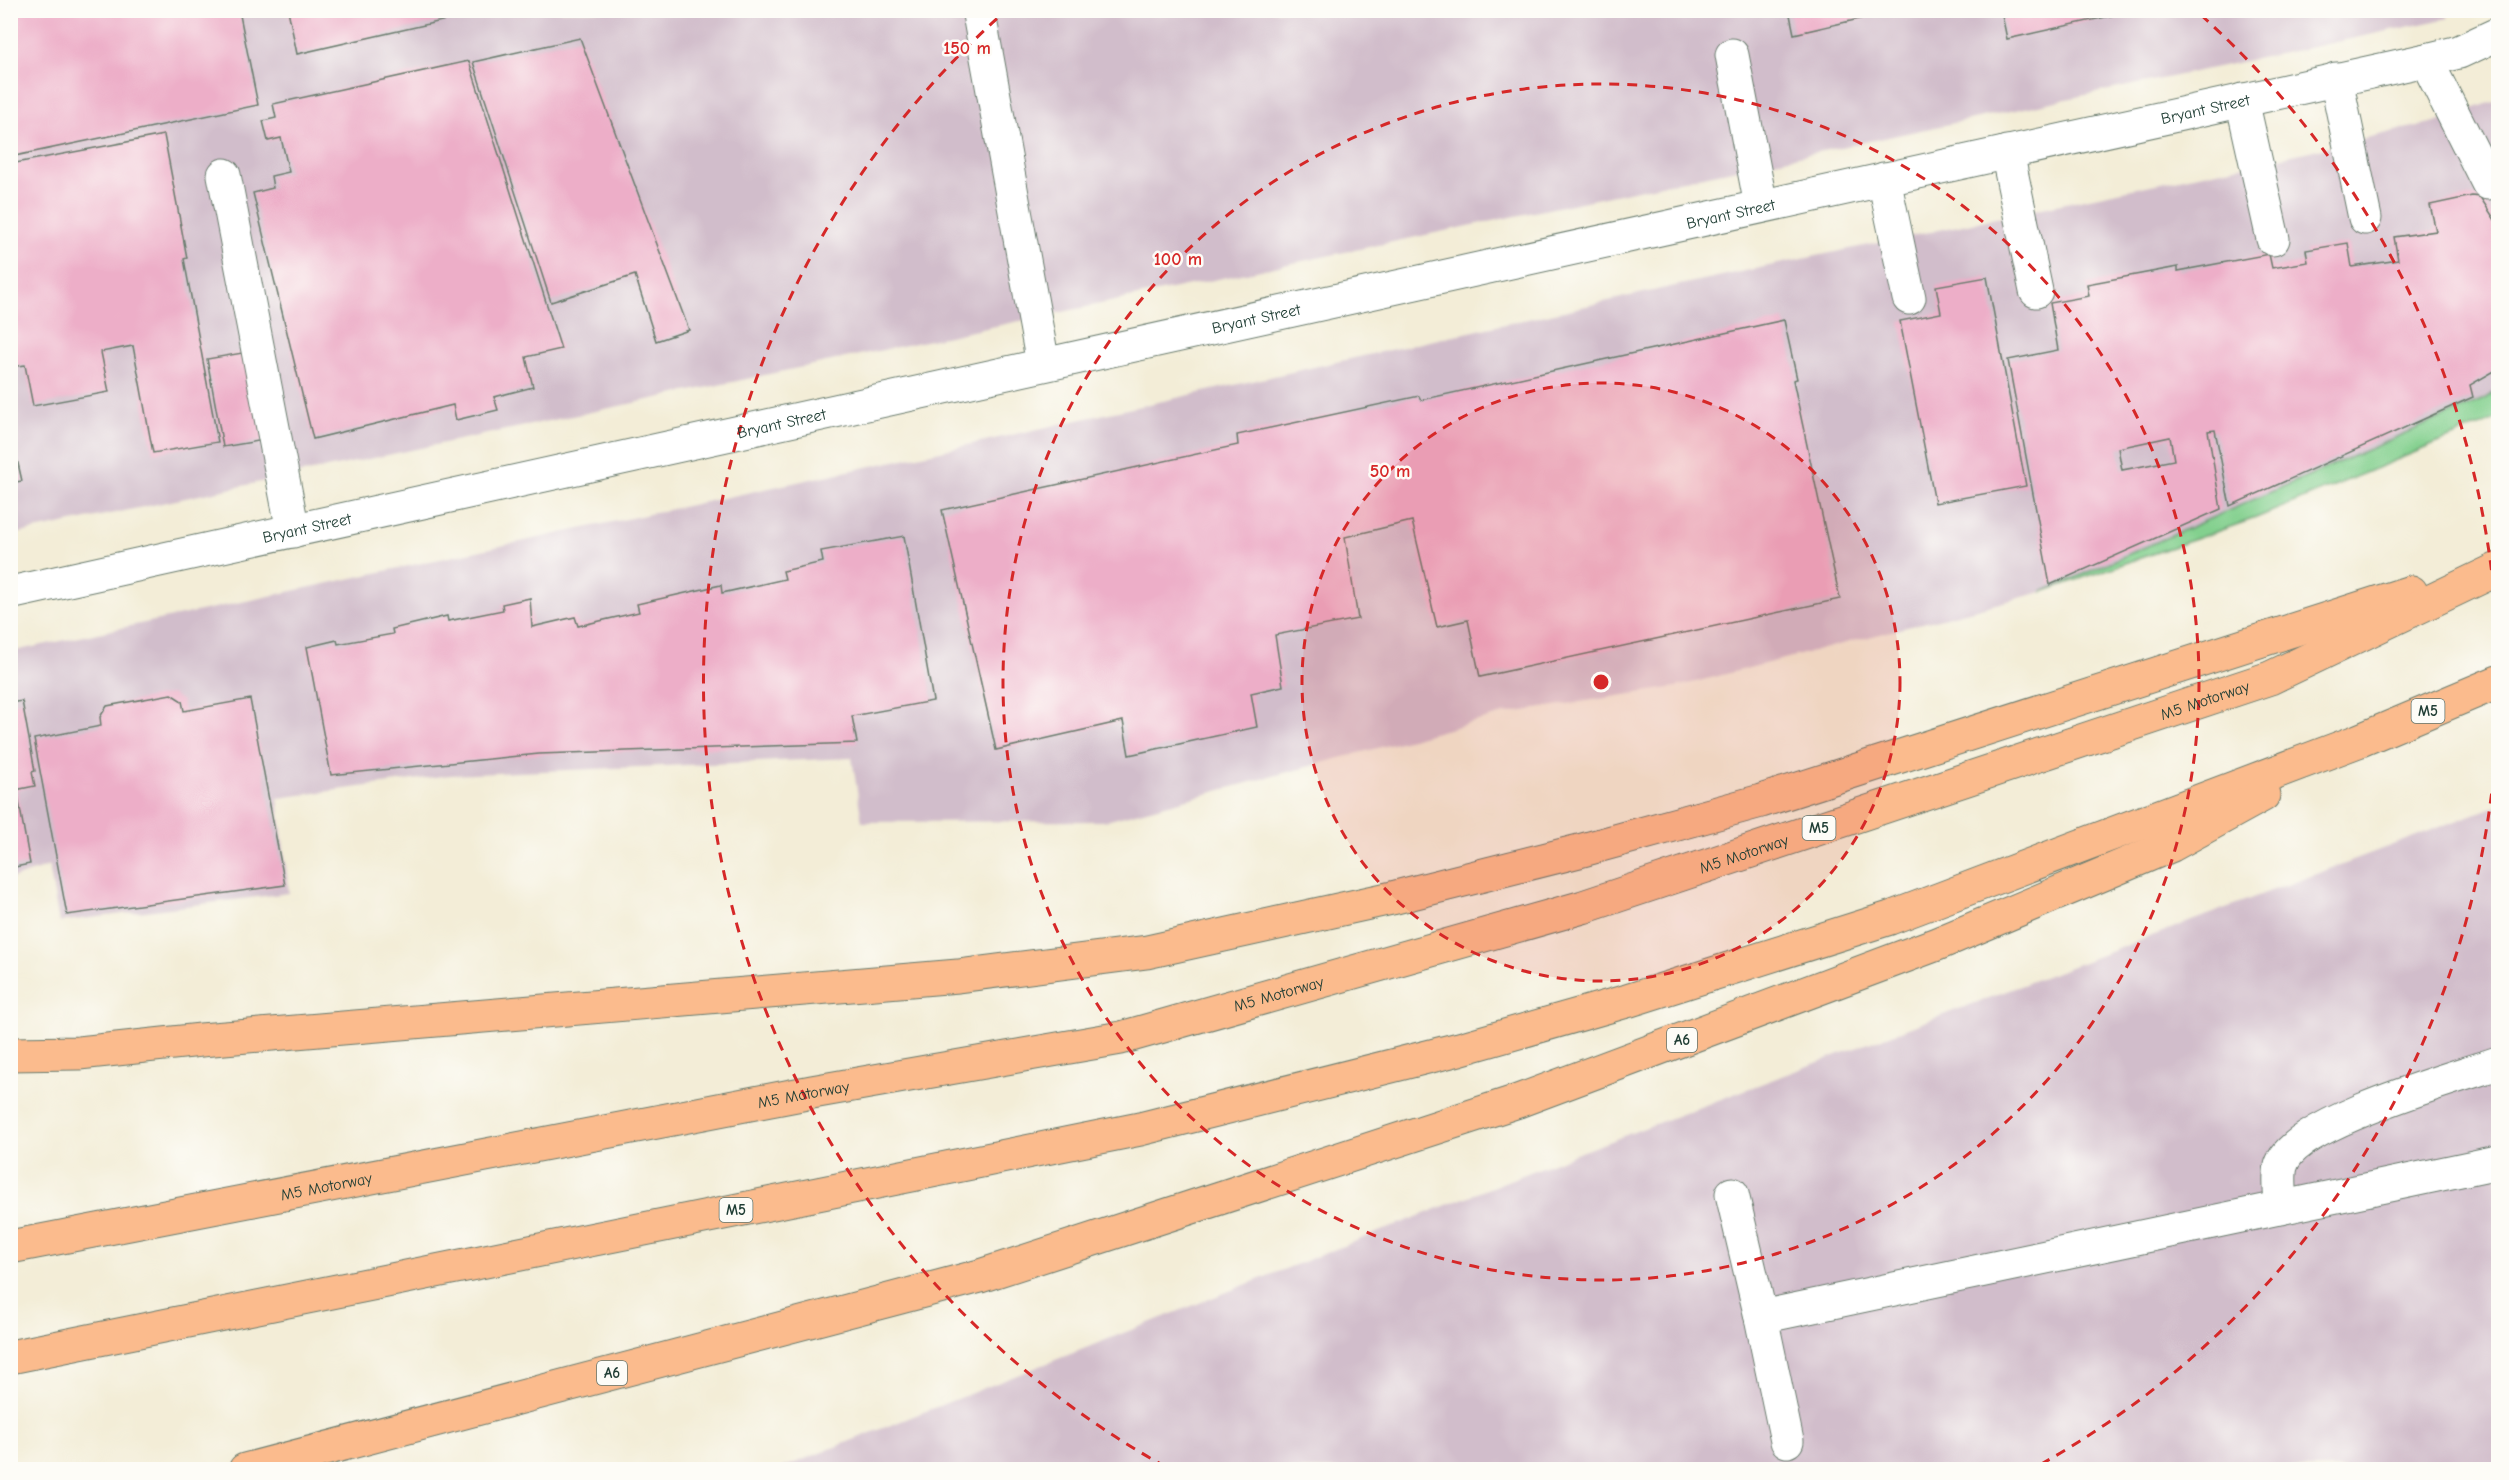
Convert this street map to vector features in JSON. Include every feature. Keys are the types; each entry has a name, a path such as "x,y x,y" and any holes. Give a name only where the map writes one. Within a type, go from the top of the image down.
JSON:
{"highway":[{"path":"10,1054 79,1053 201,1040 958,976 1147,952 1403,896 1761,801 2499,563"},
{"name":"M5 Motorway","path":"10,1247 812,1092 1121,1038 1583,907 2270,678 2499,569"},
{"name":"M5","path":"10,1357 1140,1129 1459,1049 1627,1001 1890,918 2358,741 2499,682"},
{"name":"A6","path":"245,1470 980,1276 1518,1101 1937,944 2172,845 2358,741"},
{"path":"10,1073 79,1053"}],"street":[{"path":"983,10 979,14 1043,364"},
{"name":"Bryant Street","path":"10,593 2426,60 2459,52 2499,34"},
{"path":"1732,55 1761,206"},
{"path":"2426,60 2488,183"},
{"path":"2336,79 2365,218"},
{"path":"2242,100 2273,239"},
{"path":"2007,152 2036,291"},
{"path":"224,175 293,531"},
{"path":"1884,179 1909,298"},
{"path":"2281,1208 2281,1166 2290,1151 2313,1134 2377,1104 2499,1063"},
{"path":"1761,1317 2499,1162"},
{"path":"1732,1194 1787,1442"}],"shaded area":[{"path":"2445,10 2449,18 11,535 10,11"},
{"path":"2498,100 2498,390 2484,399 2222,518 2042,592 1676,687 1504,714 1106,821 862,822 852,758 450,775 278,798 289,893 59,922 49,866 11,879 10,652 927,454 1670,287 2288,156 2435,122"},
{"path":"2498,805 2498,1469 777,1470 1573,1155"}],"green space":[{"path":"2498,390 2498,418 2256,518 2042,592 2484,399"}],"building":[{"path":"10,10 239,10 258,105 10,157"},
{"path":"288,10 486,10 486,11 297,54"},
{"path":"1789,10 1894,10 1894,11 1794,34"},
{"path":"2001,10 2133,10 2133,11 2007,39"},
{"path":"580,38 689,330 656,341 635,275 551,302 473,62"},
{"path":"469,61 561,349 526,357 533,387 494,397 498,410 456,420 453,405 313,439 253,193 273,188 271,176 289,172 281,138 268,141 263,121 276,118 273,104"},
{"path":"164,135 218,442 153,453 133,346 101,352 109,392 33,406 25,365 10,367 10,164"},
{"path":"2472,196 2480,197 2495,220 2498,218 2498,369 2470,385 2473,397 2230,506 2215,430 2208,431 2221,509 2050,585 2008,360 2058,350 2050,303 2089,296 2087,284 2178,267 2178,271 2269,254 2272,268 2308,262 2306,250 2348,243 2352,267 2398,260 2394,237 2436,231 2430,205","holes":["2170,437 2174,460 2122,470 2118,448"]},
{"path":"1987,277 2026,486 1935,503 1900,321 1941,313 1936,286"},
{"path":"1784,320 1797,379 1793,380 1840,599 1480,677 1468,620 1437,627 1412,521 1345,537 1358,619 1275,635 1283,686 1251,693 1257,727 1129,755 1123,721 996,750 942,510 1238,445 1237,435 1419,396 1421,400"},
{"path":"248,352 264,440 223,447 207,359"},
{"path":"10,428 22,481 10,483"},
{"path":"904,536 933,701 852,716 857,743 539,754 331,775 307,647 337,640 338,644 393,634 392,629 447,616 448,621 503,610 502,604 530,598 532,627 575,617 578,626 639,612 637,604 721,585 722,593 785,579 783,571 823,562 821,551"},
{"path":"171,694 182,701 184,711 250,699 285,885 67,915 34,739 101,726 100,717 107,706"},
{"path":"22,701 35,771 32,772 35,786 15,790 12,775 10,776 10,703"},
{"path":"17,791 30,864 10,868 10,792"}]}
